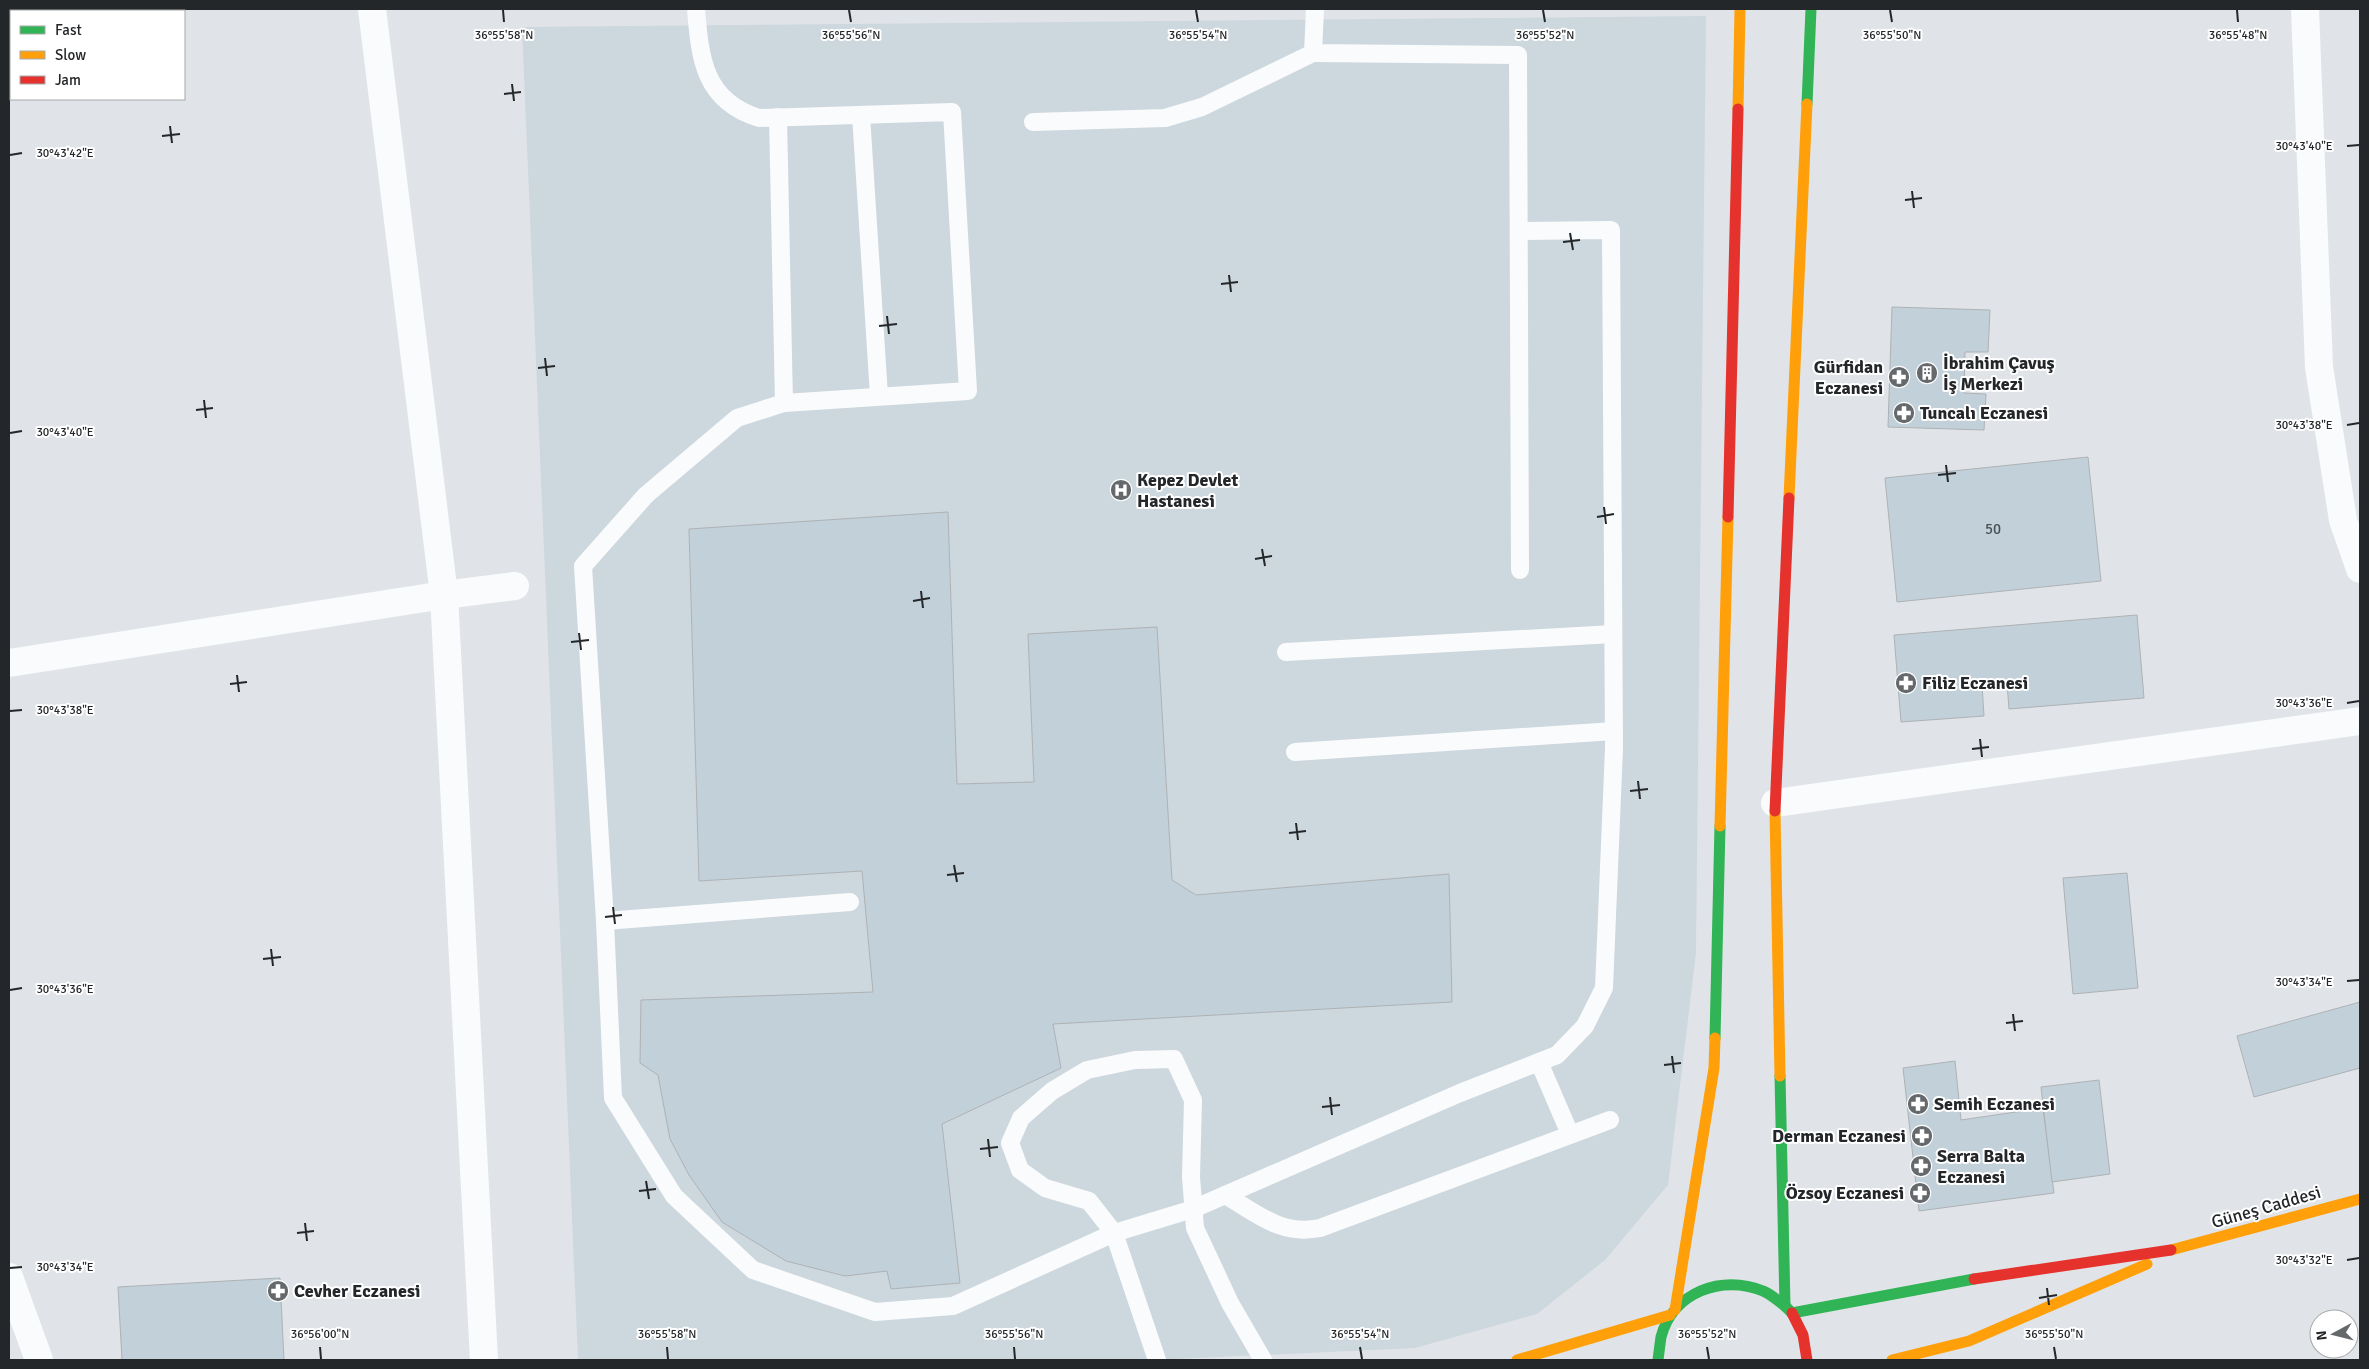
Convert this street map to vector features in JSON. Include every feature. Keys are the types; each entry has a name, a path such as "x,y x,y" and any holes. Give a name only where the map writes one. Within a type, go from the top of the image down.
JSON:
{"main road":[{"path":"1673,1313 1714,1068 1740,9"},
{"path":"1789,1309 1775,802 1811,9"},
{"name":"Güneş Caddesi","path":"2181,1249 2360,1199"},
{"path":"1789,1309 1934,1285 2181,1249"},
{"path":"1892,1360 1969,1340 2181,1249"},
{"path":"1658,1360 1662,1330 1686,1298 1707,1286 1731,1282 1754,1285 1775,1296 1789,1309 1803,1335 1807,1360"},
{"path":"1517,1360 1673,1313"}],"street":[{"path":"372,9 444,594 484,1360"},
{"path":"2305,9 2319,367 2342,520 2360,569"},
{"path":"9,663 444,594 515,586"},
{"path":"1775,802 2360,720"},
{"path":"9,1277 39,1360"}],"lane":[{"path":"696,9 700,52 714,88 726,102 742,112 759,118 952,112 968,391 784,402 737,418 646,495 582,566 606,921 613,1098 674,1196 753,1270 874,1312 953,1306 1114,1233 1194,1209 1460,1093 1557,1055 1585,1026 1604,988 1614,731 1611,230 1518,231"},
{"path":"1312,53 1315,9"},
{"path":"1032,122 1165,118 1202,106 1312,53 1518,55 1520,570"},
{"path":"861,115 879,396"},
{"path":"778,118 784,402"},
{"path":"1286,652 1613,634"},
{"path":"1295,752 1614,731"},
{"path":"606,921 850,902"},
{"path":"1156,1360 1114,1233 1090,1201 1045,1188 1020,1170 1010,1143 1021,1118 1052,1091 1087,1070 1134,1060 1174,1059 1193,1100 1191,1177 1195,1228 1230,1303 1263,1360"},
{"path":"1539,1062 1570,1134"},
{"path":"1226,1195 1284,1229 1305,1231 1329,1225 1610,1120"}],"shaded area":[{"name":"Kepez Devlet Hastanesi","path":"1706,16 1696,953 1668,1185 1605,1260 1537,1314 1415,1348 1153,1360 578,1360 522,27"}],"building":[{"name":"İbrahim Çavuş İş Merkezi","path":"1892,307 1990,310 1988,352 1965,352 1964,393 1986,394 1984,430 1888,427"},
{"path":"2088,457 2101,581 1897,602 1885,478"},
{"path":"948,512 957,784 1034,782 1028,634 1157,627 1172,880 1196,895 1449,874 1452,1002 1053,1024 1061,1068 942,1124 960,1283 891,1289 887,1271 845,1276 786,1261 722,1222 689,1175 670,1139 658,1075 640,1063 641,1000 873,992 862,871 699,881 689,529"},
{"path":"2137,615 2144,698 2009,709 2007,683 1982,685 1984,716 1901,722 1894,635"},
{"path":"2127,873 2138,988 2073,994 2063,878"},
{"path":"2360,1002 2360,1068 2254,1097 2237,1036"},
{"path":"1955,1061 1961,1120 2043,1108 2054,1193 1919,1211 1903,1068"},
{"path":"2099,1080 2110,1174 2052,1182 2041,1087"},
{"path":"280,1278 284,1360 122,1360 118,1287"}],"traffic: fast":[{"path":"1807,104 1811,9"},
{"path":"1715,1038 1720,826"},
{"path":"1780,1076 1785,1306"},
{"path":"1785,1306 1792,1313 1974,1279"},
{"path":"1658,1360 1661,1337 1667,1321 1676,1308 1688,1298 1701,1291 1716,1286 1747,1286 1766,1292 1785,1306"}],"traffic: slow":[{"path":"1738,109 1740,9"},
{"path":"1789,498 1807,104"},
{"path":"1720,826 1728,517"},
{"path":"1775,811 1780,1076"},
{"path":"1675,1310 1714,1068 1715,1038"},
{"path":"2171,1250 2360,1199"},
{"path":"1892,1360 1969,1341 2147,1264"},
{"path":"1517,1360 1670,1315"}],"traffic: jam":[{"path":"1728,517 1738,109"},
{"path":"1775,811 1789,498"},
{"path":"1974,1279 2171,1250"},
{"path":"1792,1313 1803,1335 1807,1360"}],"place":[{"name":"İbrahim Çavuş İş Merkezi","path":"1927,373"},
{"name":"Gürfidan Eczanesi","path":"1899,377"},
{"name":"Tuncalı Eczanesi","path":"1904,413"},
{"name":"Kepez Devlet Hastanesi","path":"1121,490"},
{"name":"Filiz Eczanesi","path":"1906,683"},
{"name":"Semih Eczanesi","path":"1918,1104"},
{"name":"Derman Eczanesi","path":"1922,1136"},
{"name":"Serra Balta Eczanesi","path":"1921,1166"},
{"name":"Özsoy Eczanesi","path":"1920,1193"},
{"name":"Cevher Eczanesi","path":"278,1291"}]}
